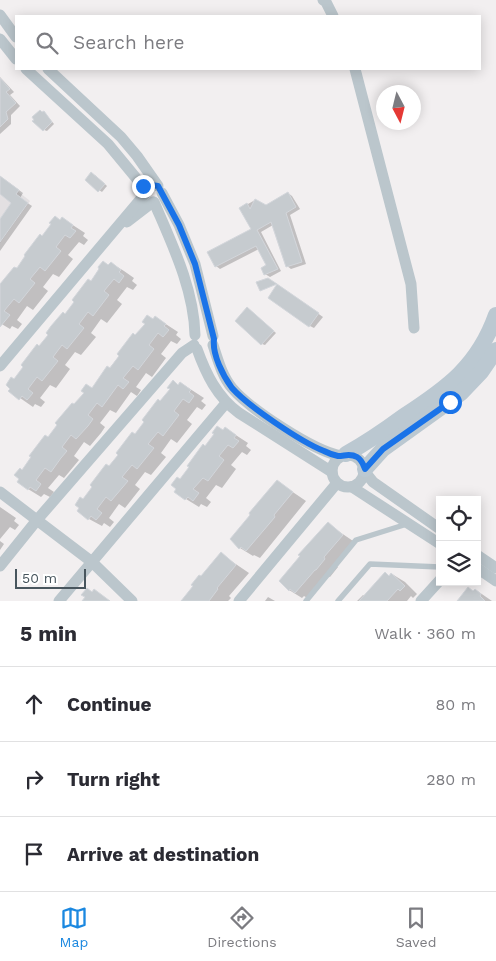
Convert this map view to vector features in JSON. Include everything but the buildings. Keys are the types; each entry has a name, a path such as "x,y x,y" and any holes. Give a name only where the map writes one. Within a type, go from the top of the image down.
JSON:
{"main road":[{"path":"343,455 370,440 450,384 475,356 488,334 496,315"},
{"path":"365,471 383,449 461,393 481,372 496,350"}],"street":[{"path":"323,0 332,15"},
{"path":"0,15 15,36"},
{"path":"0,39 15,58"},
{"path":"27,70 108,144 150,197 183,277 192,313 195,343 210,380 226,402 239,413 332,472 337,483 342,486 352,487 436,542"},
{"path":"49,70 121,137 160,190 179,225 195,264 213,341 226,378 233,389 242,398 283,428 312,445 326,452 356,456 372,482 436,526"},
{"path":"355,70 411,284 414,328"},
{"path":"150,197 159,200 160,190"},
{"path":"0,366 110,236 150,197"},
{"path":"0,566 37,520 182,353 195,343 202,330 208,331 213,341"},
{"path":"195,343 206,350 213,341"},
{"path":"59,601 226,402"},
{"path":"332,472 336,460 343,455"},
{"path":"352,487 361,482 365,471"},
{"path":"239,601 337,483"},
{"path":"0,492 92,562 132,601"},
{"path":"481,558 496,568"},
{"path":"481,571 496,581"},
{"path":"421,601 436,584"}],"lane":[{"path":"306,601 356,540 408,524"},
{"path":"338,601 370,564 436,567"}],"shaded area":[{"path":"0,177 30,201 0,243"}],"route":[{"path":"143,186 146,190 151,185 160,188 179,225 195,264 214,339 213,345 229,384 242,398 283,428 319,449 340,456 346,454 356,456 365,469 383,449 450,402"}]}
